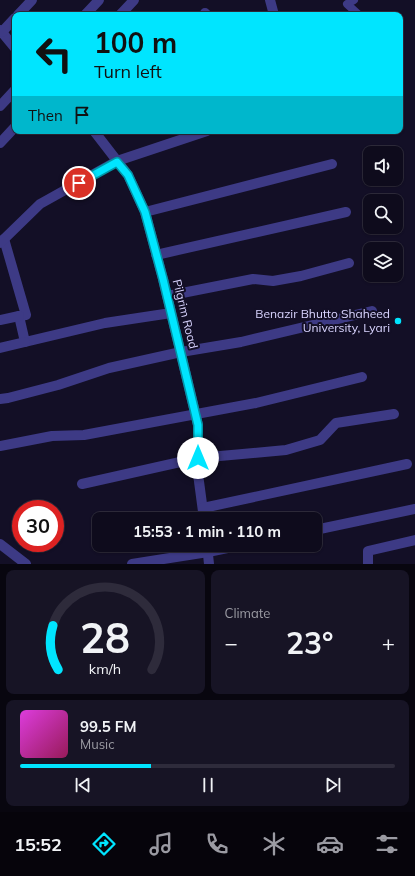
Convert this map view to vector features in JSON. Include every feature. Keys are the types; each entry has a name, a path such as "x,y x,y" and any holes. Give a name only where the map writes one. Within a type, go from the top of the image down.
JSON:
{"street":[{"path":"21,12 32,0"},
{"path":"87,12 98,0"},
{"path":"123,12 134,0"},
{"path":"270,0 273,12"},
{"path":"12,21 1,31 12,44"},
{"path":"0,106 12,93"},
{"path":"0,143 12,130"},
{"name":"Pilgrim Road","path":"96,134 128,175 145,212 196,414 198,425 198,474 203,512"},
{"path":"0,320 26,315 2,241 40,204 117,162 198,134"},
{"path":"145,212 332,164"},
{"path":"156,255 346,212"},
{"path":"167,296 253,279 273,281 280,280 349,264"},
{"path":"0,399 58,385 109,368 181,352 240,342 372,311"},
{"path":"0,348 105,323 171,313"},
{"path":"19,316 25,342"},
{"path":"0,446 52,436 84,435 256,403 362,377"},
{"path":"82,484 198,458 286,450 320,440 336,423 394,414"},
{"path":"202,508 407,464"},
{"path":"322,529 415,509"},
{"path":"368,564 368,551 415,540"},
{"path":"0,544 26,564"},
{"path":"132,564 192,552"},
{"path":"207,552 209,564"}],"lane":[{"path":"354,0 347,4 356,12"}],"place":[{"name":"Benazir Bhutto Shaheed University, Lyari","path":"398,321"}],"route":[{"path":"79,183 117,162 128,175 145,212 163,279 198,425 198,458"}]}
